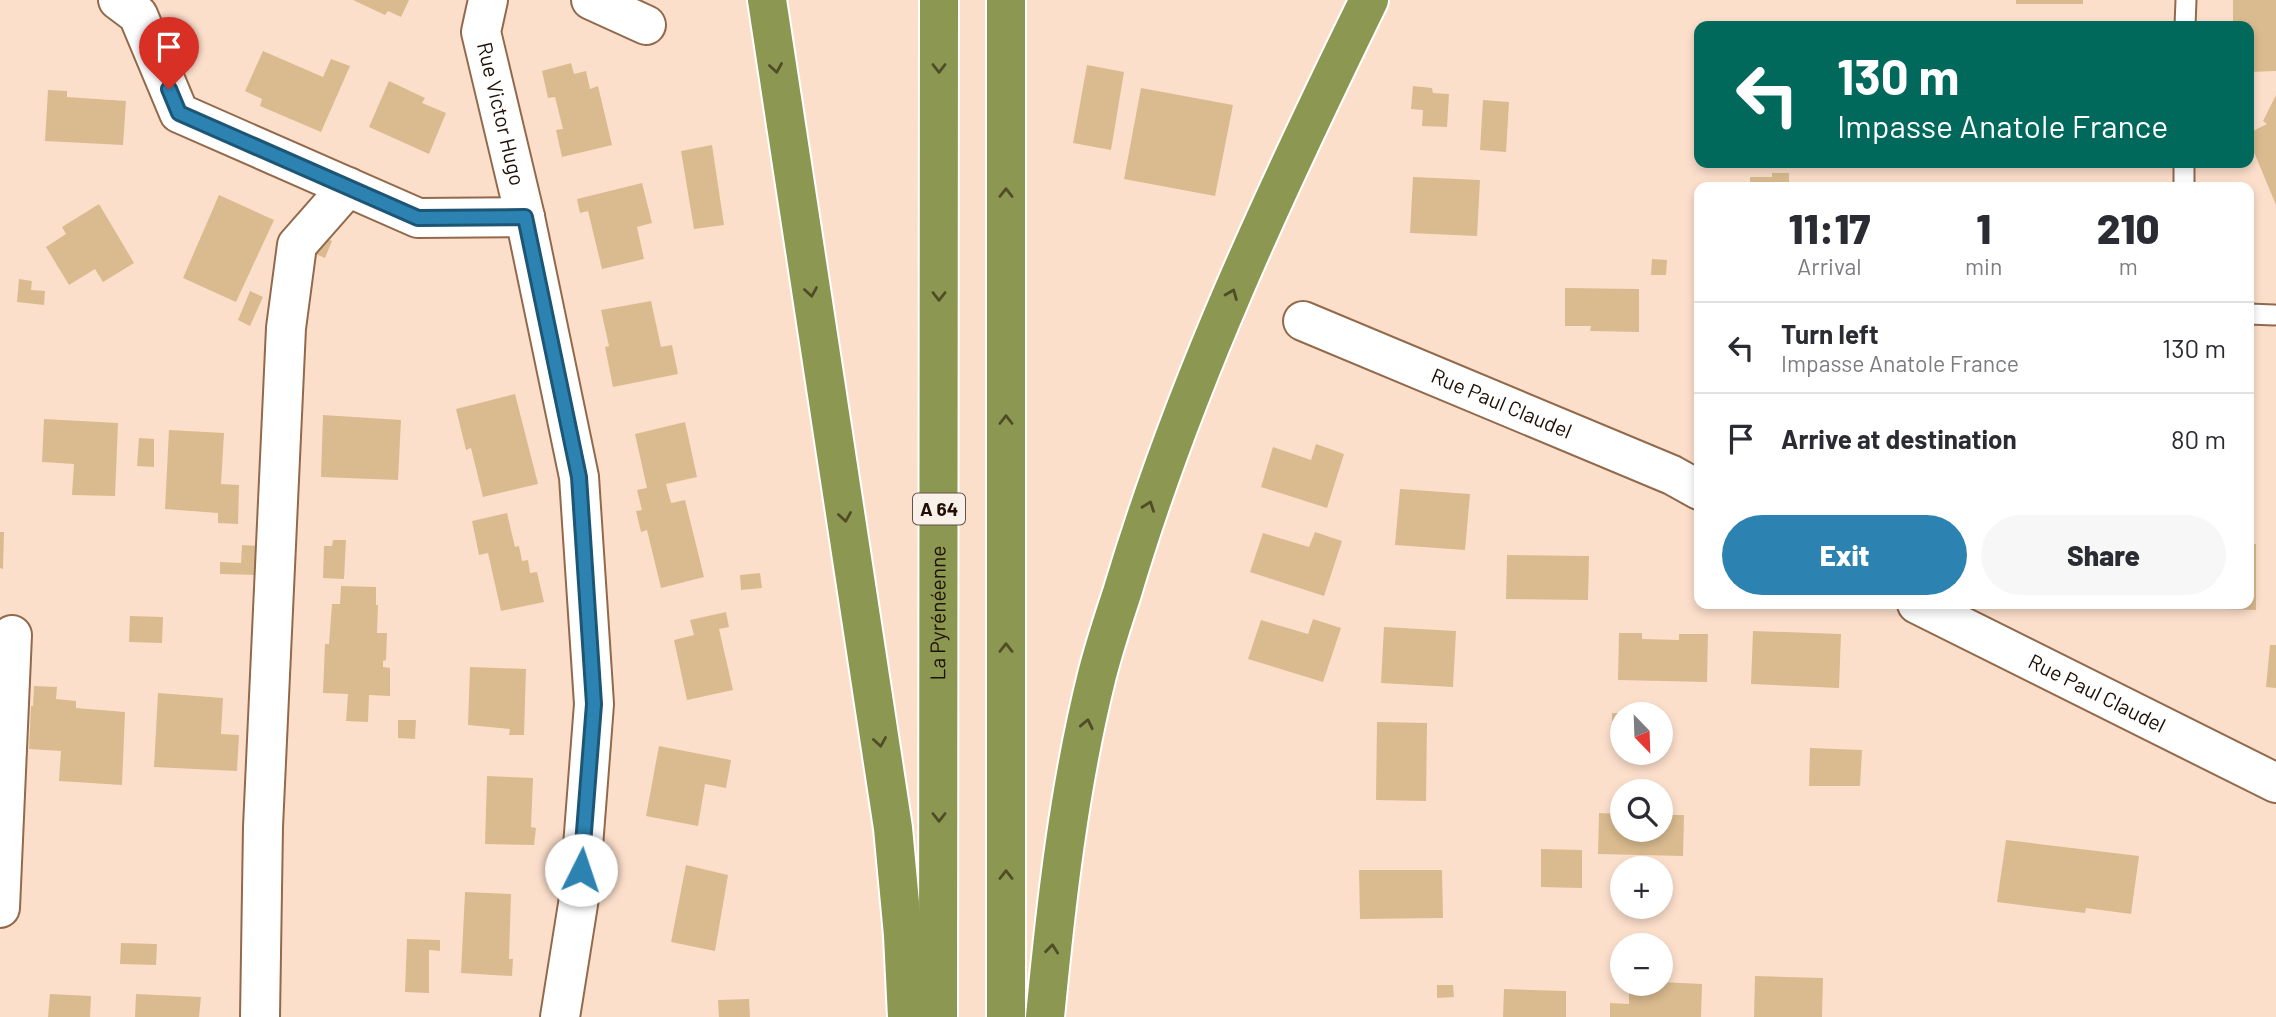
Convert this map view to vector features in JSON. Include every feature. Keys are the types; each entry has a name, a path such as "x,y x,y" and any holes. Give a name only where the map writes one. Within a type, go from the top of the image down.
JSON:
{"highway":[{"path":"767,0 893,828 907,1017"},
{"name":"La Pyrénéenne","path":"938,1017 939,0"},
{"path":"1006,0 1006,1017"},
{"path":"1045,1017 1054,926 1072,799 1097,675 1141,527 1236,283 1369,0"}],"street":[{"path":"118,0 138,15 179,113 418,218 525,217"},
{"name":"Rue Victor Hugo","path":"488,0 481,32 525,217 579,477 594,704 579,898 560,1017"},
{"path":"592,0 646,25"},
{"path":"260,1017 263,827 286,328 297,245 348,187"},
{"name":"Rue Paul Claudel","path":"1303,321 1672,475 1694,487"},
{"name":"Rue Paul Claudel","path":"1927,609 2276,783"},
{"path":"0,908 12,635"}],"lane":[{"path":"2185,21 2186,0"},
{"path":"2254,314 2274,314"}],"building":[{"path":"353,0 409,0 401,17 388,11 385,15"},
{"path":"2016,0 2083,0 2083,4 2016,4"},
{"path":"2233,0 2276,0 2276,71 2254,72 2254,21 2233,21"},
{"path":"263,51 323,77 331,59 350,66 321,132 260,106 262,99 245,91"},
{"path":"571,63 574,74 586,71 590,89 598,86 612,145 562,157 556,130 563,129 555,97 548,98 542,71"},
{"path":"1087,65 1124,72 1111,150 1073,143"},
{"path":"389,81 425,98 422,103 446,113 429,154 369,127"},
{"path":"1413,86 1432,88 1433,93 1449,94 1447,127 1422,126 1423,110 1411,109"},
{"path":"1141,88 1233,105 1215,196 1124,179"},
{"path":"48,90 67,91 67,97 126,101 123,145 45,141"},
{"path":"2276,95 2276,205 2254,152 2254,130 2267,124 2263,121"},
{"path":"1483,100 1509,102 1506,152 1480,150"},
{"path":"712,145 724,225 694,229 681,151"},
{"path":"1772,173 1789,173 1789,182 1750,182 1750,177 1772,177"},
{"path":"1413,177 1480,180 1477,236 1410,233"},
{"path":"642,183 652,223 637,227 644,259 602,269 588,211 580,213 577,199"},
{"path":"219,195 274,220 236,302 183,278"},
{"path":"99,204 134,263 103,282 95,269 69,285 46,247 66,234 62,227"},
{"path":"314,232 332,241 325,258 306,250"},
{"path":"1652,259 1667,260 1666,275 1651,275"},
{"path":"19,279 32,281 31,290 45,291 44,305 17,302"},
{"path":"1565,288 1639,289 1639,332 1590,331 1591,326 1565,326"},
{"path":"250,291 263,297 250,326 238,320"},
{"path":"651,301 661,347 672,345 678,374 613,387 605,347 609,346 601,310"},
{"path":"515,394 538,484 483,497 471,448 466,450 456,409"},
{"path":"323,415 401,420 398,480 321,477"},
{"path":"44,419 118,423 115,496 72,495 74,464 42,462"},
{"path":"685,422 697,477 666,484 671,503 685,500 704,577 661,588 647,530 641,532 636,511 642,510 637,490 647,488 635,434"},
{"path":"169,430 224,433 221,484 239,485 238,524 218,523 218,513 165,509"},
{"path":"139,438 154,439 154,467 137,466"},
{"path":"1316,444 1344,454 1327,508 1261,487 1273,447 1311,460"},
{"path":"1400,489 1470,494 1465,550 1395,545"},
{"path":"507,513 515,547 519,546 522,561 528,560 530,573 537,572 544,602 501,611 488,553 479,555 472,521"},
{"path":"0,532 4,532 3,569 0,568"},
{"path":"1315,532 1342,541 1324,596 1250,572 1263,533 1309,547"},
{"path":"333,540 346,540 344,579 323,578 324,546 332,546"},
{"path":"2254,544 2256,544 2256,610 2226,609 2254,609"},
{"path":"242,545 261,546 260,575 220,574 220,562 241,563"},
{"path":"1507,555 1589,556 1588,600 1506,599"},
{"path":"760,573 762,588 741,590 740,575"},
{"path":"341,586 376,587 377,633 387,633 386,660 383,661 383,667 390,668 390,696 369,695 368,722 346,721 348,694 323,693 325,644 329,644 332,604 340,604"},
{"path":"726,612 729,627 719,629 733,690 687,700 674,640 694,635 690,620"},
{"path":"130,616 163,617 162,643 129,642"},
{"path":"1313,619 1341,628 1323,682 1248,659 1261,620 1308,634"},
{"path":"1384,627 1456,631 1453,687 1381,683"},
{"path":"1753,631 1841,634 1839,688 1751,684"},
{"path":"1619,633 1642,633 1642,639 1679,640 1679,634 1708,634 1707,682 1618,680"},
{"path":"2270,645 2276,645 2276,688 2266,687"},
{"path":"470,667 526,669 524,735 509,735 510,729 468,725"},
{"path":"34,686 57,687 56,699 76,701 76,708 125,712 122,785 59,781 61,751 29,749"},
{"path":"158,693 223,698 221,734 239,735 237,771 154,767"},
{"path":"398,720 416,720 415,739 398,738"},
{"path":"1377,722 1427,723 1426,801 1376,800"},
{"path":"659,746 731,760 726,788 705,784 698,826 646,816"},
{"path":"1810,748 1862,750 1860,786 1809,786"},
{"path":"487,776 533,778 531,827 536,828 534,845 485,844"},
{"path":"1599,813 1610,813 1610,842 1673,842 1673,815 1684,815 1683,856 1598,854"},
{"path":"2006,840 2139,856 2131,914 2086,908 2085,913 1997,902"},
{"path":"1541,849 1582,850 1582,888 1541,887"},
{"path":"686,865 728,875 715,951 671,942"},
{"path":"1359,870 1442,870 1443,918 1360,919"},
{"path":"465,892 511,894 509,959 513,959 512,976 461,973"},
{"path":"407,939 440,940 440,951 429,950 429,993 405,992"},
{"path":"121,943 157,944 156,965 120,964"},
{"path":"1755,976 1823,978 1822,1017 1754,1017"},
{"path":"1673,983 1702,984 1701,1017 1610,1017 1610,1003 1629,1004 1629,996 1673,996"},
{"path":"1437,985 1453,985 1454,997 1437,998"},
{"path":"1504,989 1566,991 1566,1017 1503,1017"},
{"path":"50,994 91,996 90,1017 48,1017"},
{"path":"136,994 201,997 199,1017 135,1017"},
{"path":"749,999 750,1017 719,1017 718,1000"}],"route":[{"path":"169,89 179,113 418,218 525,217 579,477 594,704 581,870"}]}
